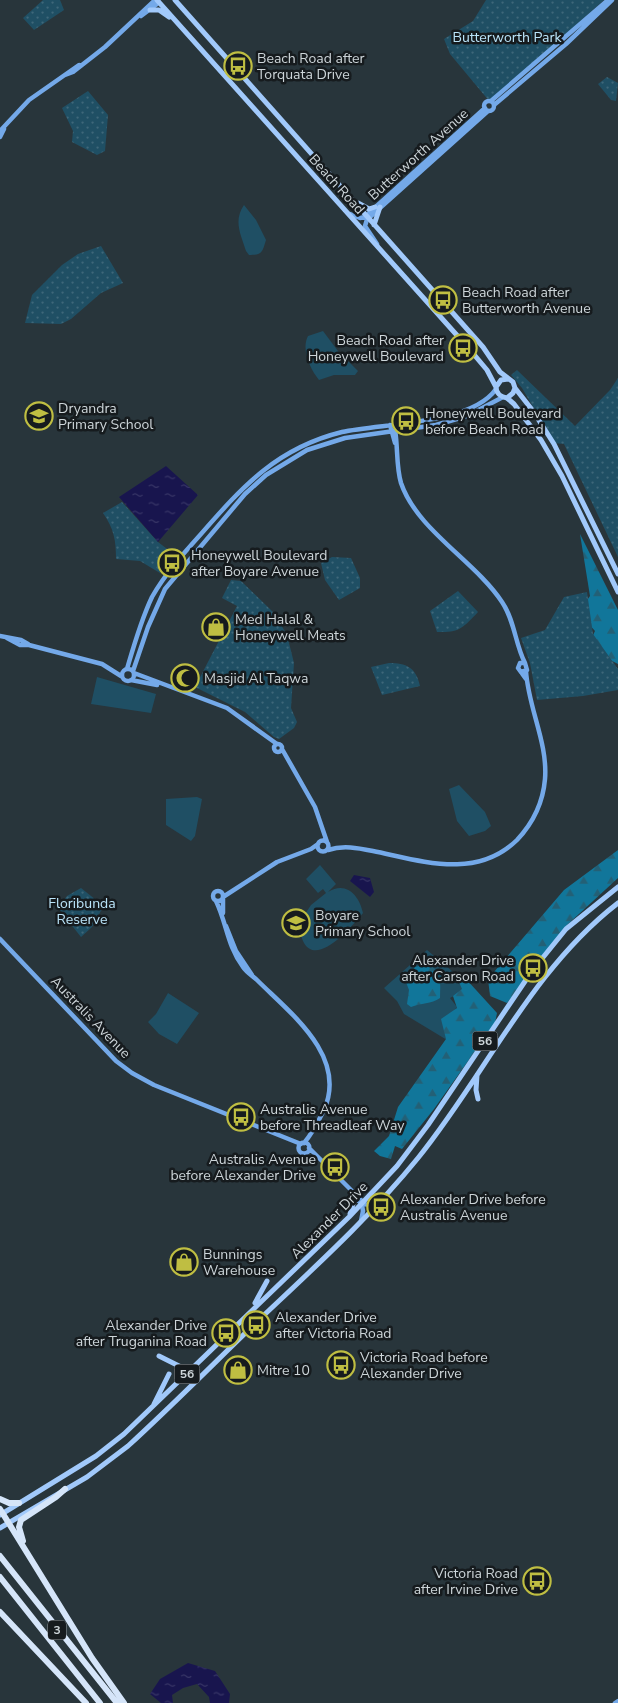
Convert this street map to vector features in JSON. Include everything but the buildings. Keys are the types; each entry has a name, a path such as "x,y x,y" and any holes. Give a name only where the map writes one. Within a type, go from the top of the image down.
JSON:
{"highway":[{"path":"27,1552 20,1531 21,1520 56,1497 65,1488"},
{"path":"0,1499 8,1503 20,1504"},
{"path":"1,1512 96,1665 124,1703"},
{"name":"3","path":"0,1556 117,1703"},
{"name":"3","path":"0,1577 100,1703"},
{"path":"0,1612 86,1703"}],"main road":[{"name":"Beach Road","path":"157,0 487,370 496,388"},
{"name":"Beach Road","path":"175,1 484,347 500,372 508,379"},
{"path":"150,10 161,11 182,28"},
{"path":"271,128 279,125 279,118"},
{"path":"349,197 368,209 378,207 374,225"},
{"path":"618,574 554,444 533,411 515,388 513,382 508,379 501,380 496,388 534,430 548,452 618,592"},
{"path":"505,397 514,393 515,388"},
{"name":"Alexander Drive","path":"1,1512 20,1504 96,1456 153,1407 362,1204 397,1166 428,1125 532,971 577,919 618,887"},
{"name":"Alexander Drive","path":"0,1528 65,1488 87,1477 128,1446 361,1222 419,1157 477,1072 563,954 596,920 618,903"},
{"path":"477,1072 475,1087 478,1098"},
{"path":"349,1217 353,1204 351,1194"},
{"path":"250,1312 267,1281"},
{"path":"159,1356 185,1369 193,1368"},
{"path":"153,1407 169,1374"}],"street":[{"path":"140,16 150,10 157,0"},
{"path":"0,131 28,100 105,47 157,0"},
{"path":"493,103 608,0"},
{"path":"493,103 494,109 486,109 486,102 493,103 612,0"},
{"name":"Butterworth Avenue","path":"378,247 364,226 367,217 486,109"},
{"path":"0,137 8,122"},
{"name":"Butterworth Avenue","path":"348,214 360,218 367,217"},
{"path":"161,684 125,680 124,672 152,597 171,569 241,488 282,456 303,445 342,432 451,414 477,404 496,388"},
{"path":"131,680 148,627 165,588 206,537 245,494 286,462 307,450 345,438 436,425 474,413 505,397"},
{"path":"451,414 464,414 471,411 474,413"},
{"path":"392,425 400,477 406,493 425,521 476,571 503,603 511,618 523,663 528,667 524,671"},
{"path":"202,532 206,537"},
{"path":"171,569 176,574"},
{"path":"141,625 148,627"},
{"path":"0,636 20,645 29,645 112,669 133,672 226,708 264,735 288,763 315,807 328,850"},
{"path":"523,663 518,668 524,671"},
{"path":"312,849 320,851 336,847 356,848 454,866 477,864 496,856 513,843 527,829 537,812 545,778 544,758 524,671"},
{"path":"320,851 319,843 322,833"},
{"path":"216,901 276,862 312,849 319,843 327,842 336,847"},
{"path":"223,896 215,893 214,898 229,943 239,962 307,1030 324,1056 329,1092 326,1105 304,1145 306,1153"},
{"path":"223,896 227,929 236,951 252,975"},
{"name":"Australis Avenue","path":"0,938 116,1061 132,1073 154,1085 304,1145 362,1204"},
{"name":"Australis Avenue","path":"304,1145 301,1152 315,1156"},
{"name":"Australis Avenue","path":"344,1184 362,1204"},
{"path":"361,1222 362,1204 368,1206 378,1202"}],"green space":[{"path":"43,0 60,0 64,10 34,30 23,18"},
{"name":"Butterworth Park","path":"486,0 604,0 490,102 450,54 444,39 473,21"},
{"path":"607,77 618,83 616,101 611,100 598,84"},
{"path":"88,91 108,115 105,151 97,155 72,142 73,131 62,108"},
{"path":"244,205 256,220 266,240 259,254 249,255 240,234 238,222"},
{"path":"101,246 123,283 101,293 71,319 61,324 25,323 32,295 62,265 78,254"},
{"path":"323,331 338,351 358,371 355,375 334,375 319,380 310,365 306,353 306,341 308,336"},
{"path":"517,370 575,426 610,390 618,378 618,557 564,444 554,443 522,388 511,375"},
{"path":"122,502 158,542 175,555 160,573 140,561 116,559 114,535 103,513"},
{"path":"580,534 618,610 618,664 587,648 595,631 587,622 583,606 590,596"},
{"path":"332,557 351,558 360,578 360,588 339,600 325,580 321,563"},
{"path":"231,580 241,581 274,613 287,635 294,663 291,708 297,722 294,728 279,739 274,737 245,712 195,687 237,606 222,598"},
{"path":"458,591 478,612 456,630 437,632 430,611"},
{"path":"587,592 593,634 618,669 618,690 583,696 537,700 530,663 521,638 545,630 564,597"},
{"path":"389,663 409,667 416,674 420,686 382,695 371,667"},
{"path":"97,677 156,694 151,713 91,704"},
{"path":"459,785 485,812 491,826 485,831 469,836 457,821 449,789"},
{"path":"197,797 202,799 195,836 191,841 166,825 166,799"},
{"path":"618,850 618,878 567,925 507,1003 490,996 488,979 564,890"},
{"path":"320,865 336,884 328,892 341,888 351,892 361,906 363,913 336,941 317,950 309,948 302,940 299,923 311,905 326,893 323,889 318,893 306,879"},
{"name":"Floribunda Reserve","path":"81,888 101,904 102,909 92,927 81,937 58,908 67,896"},
{"path":"427,950 471,987 450,998 457,1007 453,1012 447,1040 404,1014 397,1001 384,988"},
{"path":"427,964 436,970 438,974 440,998 411,1007 407,1004 409,990 406,982 415,967"},
{"path":"456,975 466,979 497,1013 495,1023 434,1109 402,1149 395,1146 391,1159 380,1156 374,1151 389,1136 398,1107 446,1039 441,1019 457,1008 453,996 462,989"},
{"path":"168,993 199,1013 177,1044 159,1034 148,1022 156,1014"}],"water":[{"path":"166,466 198,495 158,542 119,497"},
{"path":"354,875 370,878 374,892 370,897 350,881"},
{"path":"188,1663 215,1671 230,1694 229,1703 210,1703 209,1697 197,1684 183,1688 172,1695 173,1703 161,1703 150,1694 160,1679"}],"place":[{"name":"Beach Road after Torquata Drive","path":"238,66"},
{"name":"Beach Road after Butterworth Avenue","path":"443,300"},
{"name":"Beach Road after Honeywell Boulevard","path":"463,348"},
{"name":"Dryandra Primary School","path":"39,416"},
{"name":"Honeywell Boulevard before Beach Road","path":"406,421"},
{"name":"Honeywell Boulevard after Boyare Avenue","path":"172,563"},
{"name":"Med Halal & Honeywell Meats","path":"216,627"},
{"name":"Masjid Al Taqwa","path":"185,678"},
{"name":"Boyare Primary School","path":"296,923"},
{"name":"Alexander Drive after Carson Road","path":"533,968"},
{"name":"Australis Avenue before Threadleaf Way","path":"241,1117"},
{"name":"Australis Avenue before Alexander Drive","path":"335,1167"},
{"name":"Alexander Drive before Australis Avenue","path":"381,1207"},
{"name":"Bunnings Warehouse","path":"184,1262"},
{"name":"Alexander Drive after Victoria Road","path":"256,1325"},
{"name":"Alexander Drive after Truganina Road","path":"226,1333"},
{"name":"Victoria Road before Alexander Drive","path":"341,1365"},
{"name":"Mitre 10","path":"238,1370"},
{"name":"Victoria Road after Irvine Drive","path":"537,1581"}]}
